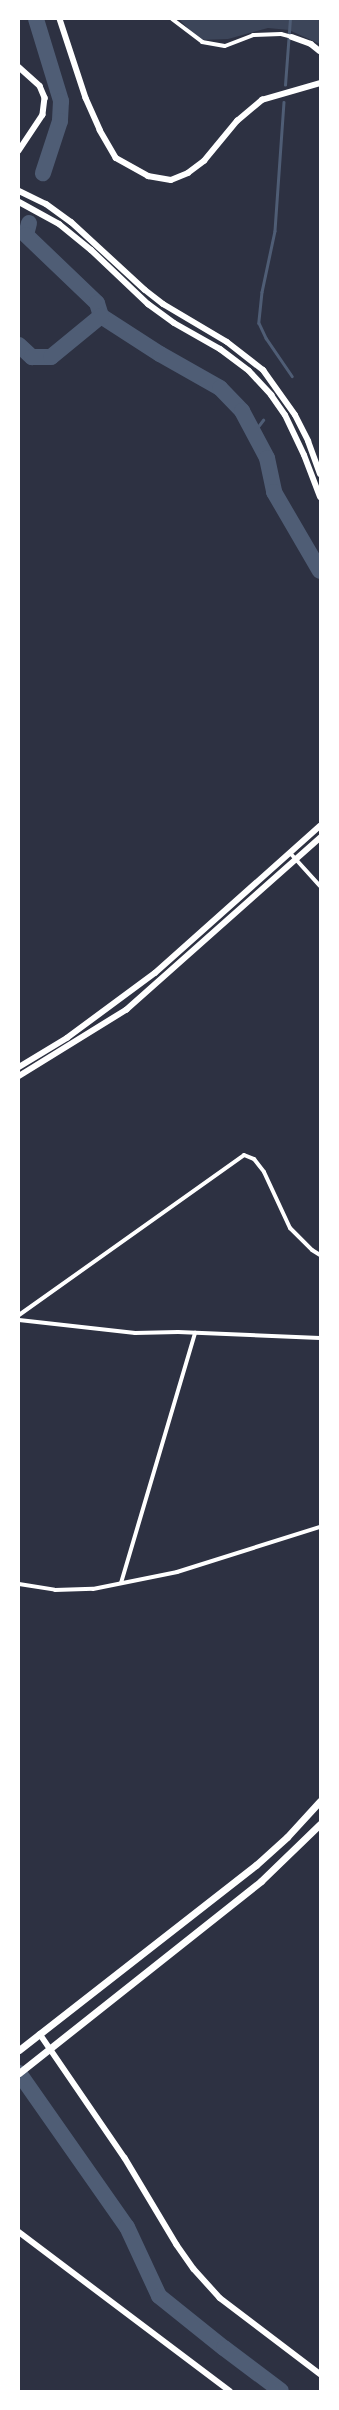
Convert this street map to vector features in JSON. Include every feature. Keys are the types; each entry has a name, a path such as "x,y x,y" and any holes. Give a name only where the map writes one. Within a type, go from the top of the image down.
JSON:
{"main road":[{"path":"19,191 46,204 71,222 145,290 163,304 227,342 263,370 296,415 320,474"},
{"path":"19,202 59,224 91,250 148,304 174,323 220,349 249,371 271,395 285,415 304,455 320,497"},
{"path":"19,2050 256,1865 287,1837 320,1801"},
{"path":"19,2073 261,1881 320,1824"}],"street":[{"path":"60,19 86,98 100,130 116,158 148,176 171,180 188,173 204,161 237,120 262,100 320,83"},
{"path":"172,19 202,42 225,46 253,35 286,35 311,44 320,51"},
{"path":"19,67 40,86 44,98 43,115 19,151"},
{"path":"19,1067 67,1038 122,999 155,973 291,854 320,826"},
{"path":"19,1076 126,1010 320,838"},
{"path":"291,854 320,886"},
{"path":"19,1315 244,1155 254,1159 264,1172 290,1228 312,1250 320,1255"},
{"path":"19,1320 134,1333 195,1333 320,1338"},
{"path":"120,1583 195,1333"},
{"path":"19,1584 55,1590 93,1589 177,1572 320,1527"},
{"path":"40,2034 120,2152 177,2245 194,2269 220,2298 320,2374"},
{"path":"19,2232 230,2391"}],"shaded area":[{"path":"179,19 320,19 320,44 289,30 268,28 228,39 199,40"}],"waterway":[{"path":"36,19 61,101 60,121 43,173"},
{"path":"285,85 290,19"},
{"path":"284,102 275,231 262,292 259,323 266,338 292,376"},
{"path":"29,223 26,235 97,303 101,316 160,354 220,388 242,411 267,458 274,492 320,571"},
{"path":"19,345 32,357 51,357 101,316"},
{"path":"254,432 263,420"},
{"path":"19,2073 127,2227 159,2296 281,2391"}]}
